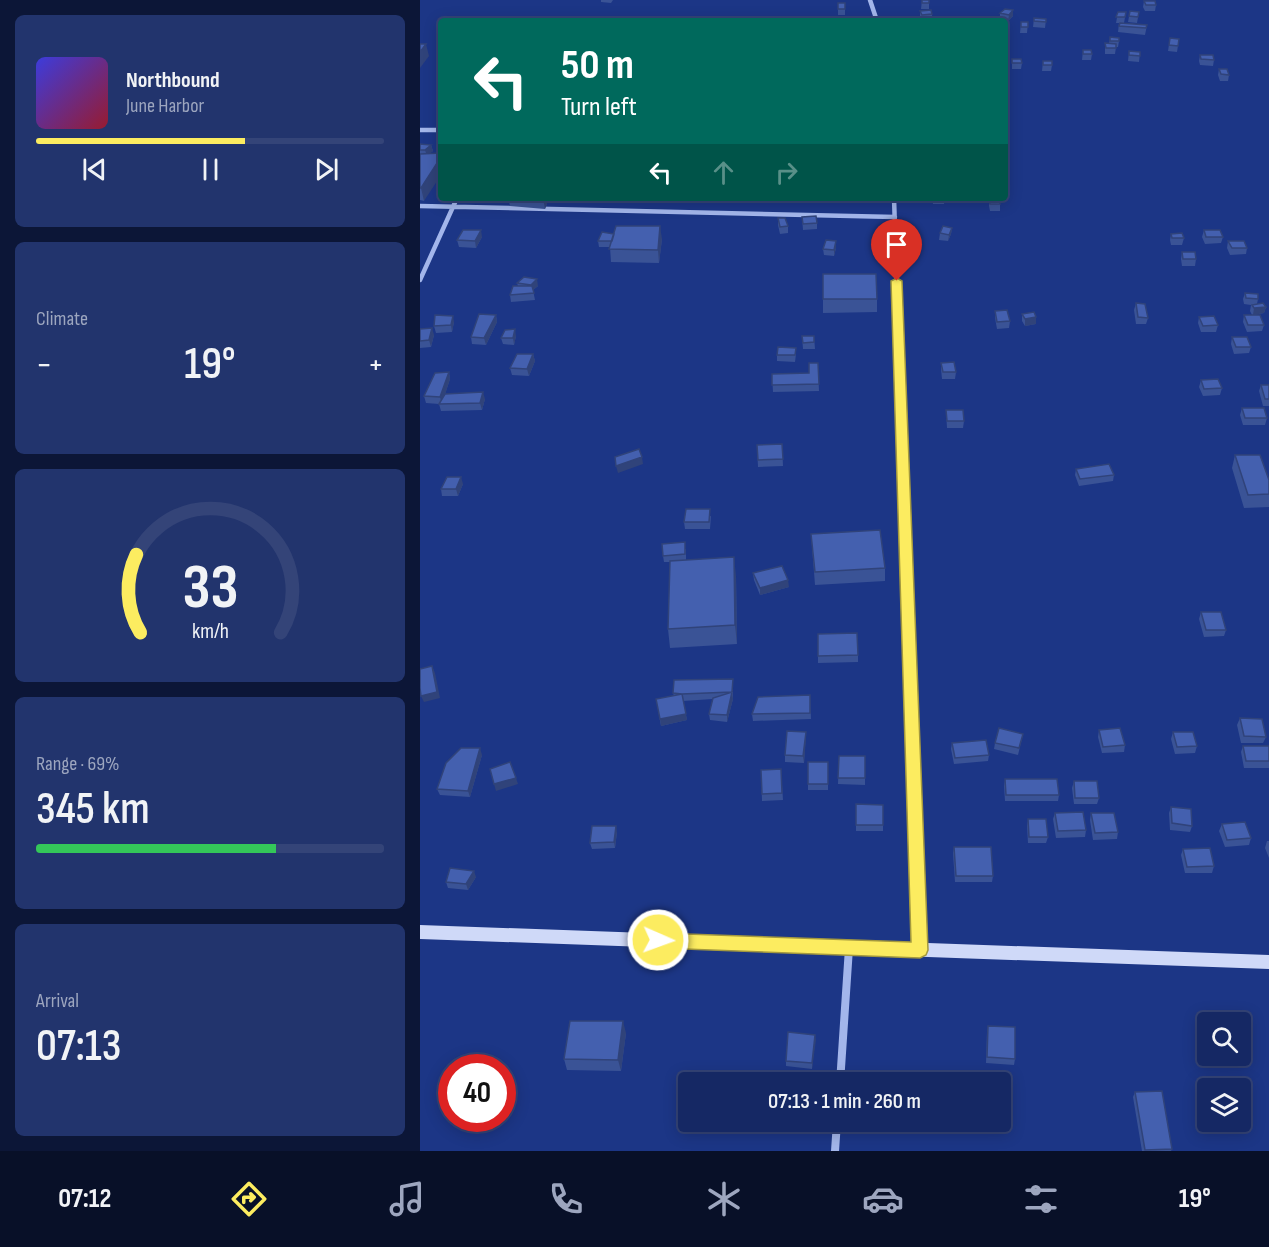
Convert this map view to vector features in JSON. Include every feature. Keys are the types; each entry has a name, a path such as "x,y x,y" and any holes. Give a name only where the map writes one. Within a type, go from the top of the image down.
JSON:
{"street":[{"path":"870,0 876,18"},
{"path":"420,130 438,130"},
{"path":"420,280 456,201"},
{"path":"894,201 920,950"},
{"path":"420,207 895,217"},
{"path":"420,932 1269,962"},
{"path":"841,1072 849,948"},
{"path":"835,1151 836,1132"}],"building":[{"path":"1144,1 1155,1 1156,5 1146,5"},
{"path":"838,3 845,3 845,9 838,9"},
{"path":"1005,9 1013,10 1009,15 1000,13"},
{"path":"931,10 932,14 922,15 920,11"},
{"path":"1130,11 1139,12 1138,17 1129,16"},
{"path":"1118,12 1126,12 1125,17 1116,17"},
{"path":"1034,18 1046,19 1046,22 1034,21"},
{"path":"1021,22 1028,22 1028,27 1021,27"},
{"path":"1120,23 1147,25 1146,28 1119,26"},
{"path":"1110,37 1119,38 1119,41 1110,41"},
{"path":"1170,38 1179,39 1178,46 1169,45"},
{"path":"1105,43 1116,44 1116,48 1106,48"},
{"path":"420,44 426,44 420,52"},
{"path":"1083,50 1091,50 1092,54 1083,54"},
{"path":"1129,51 1140,52 1140,56 1129,55"},
{"path":"1200,55 1213,55 1214,60 1201,59"},
{"path":"1012,59 1021,59 1022,63 1012,63"},
{"path":"1043,61 1052,61 1052,65 1043,65"},
{"path":"1219,69 1227,69 1229,75 1221,74"},
{"path":"420,144 431,145 425,150 420,150"},
{"path":"438,153 438,162 421,188 420,188 420,154"},
{"path":"989,201 999,201 1000,204 990,204"},
{"path":"816,216 817,223 803,224 802,217"},
{"path":"778,218 785,218 788,226 780,227"},
{"path":"616,226 660,226 658,250 609,249"},
{"path":"943,226 952,228 949,235 940,233"},
{"path":"463,230 481,230 475,241 457,240"},
{"path":"1204,230 1220,230 1223,237 1206,237"},
{"path":"602,232 614,234 612,241 598,241"},
{"path":"1182,233 1184,238 1172,238 1171,234"},
{"path":"826,240 836,241 834,250 823,249"},
{"path":"1228,241 1244,241 1247,248 1232,248"},
{"path":"1182,252 1195,252 1196,259 1183,259"},
{"path":"823,274 876,274 877,299 823,299"},
{"path":"524,277 537,279 531,285 517,283"},
{"path":"513,286 532,286 534,293 510,295"},
{"path":"1245,293 1258,294 1258,299 1246,298"},
{"path":"1136,303 1145,304 1148,318 1138,317"},
{"path":"1263,303 1266,307 1254,308 1252,305"},
{"path":"1007,310 1010,321 997,322 995,311"},
{"path":"1034,312 1036,317 1025,319 1022,314"},
{"path":"479,314 496,315 484,338 471,337"},
{"path":"435,315 453,316 451,325 434,326"},
{"path":"1244,315 1260,315 1264,325 1248,325"},
{"path":"1214,316 1218,325 1203,326 1199,317"},
{"path":"432,328 429,340 420,341 420,329"},
{"path":"515,329 513,338 501,338 505,330"},
{"path":"802,336 814,336 814,342 803,343"},
{"path":"1232,337 1247,337 1251,347 1236,347"},
{"path":"778,347 796,348 795,355 777,355"},
{"path":"517,354 533,354 527,369 510,368"},
{"path":"954,362 956,372 943,372 941,363"},
{"path":"809,363 818,363 819,384 772,385 772,374 809,373"},
{"path":"449,372 440,397 424,396 435,373"},
{"path":"1218,379 1222,388 1204,389 1201,380"},
{"path":"1261,385 1269,385 1269,399 1265,399"},
{"path":"483,392 480,403 439,404 445,394"},
{"path":"1242,408 1264,408 1267,418 1245,418"},
{"path":"946,410 963,410 964,421 947,421"},
{"path":"782,444 783,459 758,460 757,445"},
{"path":"639,449 642,457 616,466 615,457"},
{"path":"1235,455 1260,455 1269,480 1269,494 1248,495"},
{"path":"1109,464 1114,475 1080,479 1076,469"},
{"path":"447,477 461,477 456,489 441,489"},
{"path":"686,509 710,509 709,522 684,522"},
{"path":"880,530 885,568 815,572 811,534"},
{"path":"685,542 685,554 663,556 662,544"},
{"path":"734,557 735,625 668,629 670,561"},
{"path":"782,566 788,580 760,588 753,573"},
{"path":"1201,612 1221,612 1226,630 1206,630"},
{"path":"857,633 858,655 818,656 818,634"},
{"path":"432,666 437,692 421,696 420,669"},
{"path":"733,679 732,692 673,693 674,680"},
{"path":"732,692 727,715 709,714 713,698"},
{"path":"682,694 686,714 660,719 656,699"},
{"path":"810,695 810,713 752,714 758,697"},
{"path":"1240,718 1262,719 1266,737 1244,736"},
{"path":"999,728 1023,734 1019,748 995,743"},
{"path":"1120,728 1125,745 1103,747 1099,730"},
{"path":"787,731 806,732 803,756 785,755"},
{"path":"1173,732 1193,732 1197,746 1177,747"},
{"path":"986,740 989,755 955,758 952,743"},
{"path":"1243,746 1269,746 1269,761 1246,761"},
{"path":"461,748 480,748 468,791 437,789 446,763"},
{"path":"839,756 865,756 865,778 838,778"},
{"path":"510,762 516,778 494,784 490,769"},
{"path":"808,762 828,762 828,784 808,784"},
{"path":"781,769 782,793 762,794 761,770"},
{"path":"1005,779 1057,779 1059,795 1006,795"},
{"path":"1074,781 1097,781 1099,798 1075,798"},
{"path":"856,804 883,805 883,825 856,825"},
{"path":"1171,807 1191,809 1192,826 1172,823"},
{"path":"1083,812 1086,830 1058,831 1055,813"},
{"path":"1091,813 1114,813 1118,832 1095,833"},
{"path":"1028,819 1046,819 1048,837 1029,837"},
{"path":"1245,822 1251,838 1227,840 1222,824"},
{"path":"592,826 616,826 614,842 590,843"},
{"path":"954,847 991,847 993,876 956,876"},
{"path":"1210,848 1214,866 1187,867 1183,849"},
{"path":"450,868 474,871 466,884 446,882"},
{"path":"570,1021 623,1021 618,1060 564,1059"},
{"path":"988,1026 1015,1027 1015,1059 987,1057"},
{"path":"788,1032 815,1035 812,1063 786,1061"},
{"path":"1162,1091 1172,1149 1145,1150 1135,1092"}],"route":[{"path":"658,940 920,950 897,281"}]}
